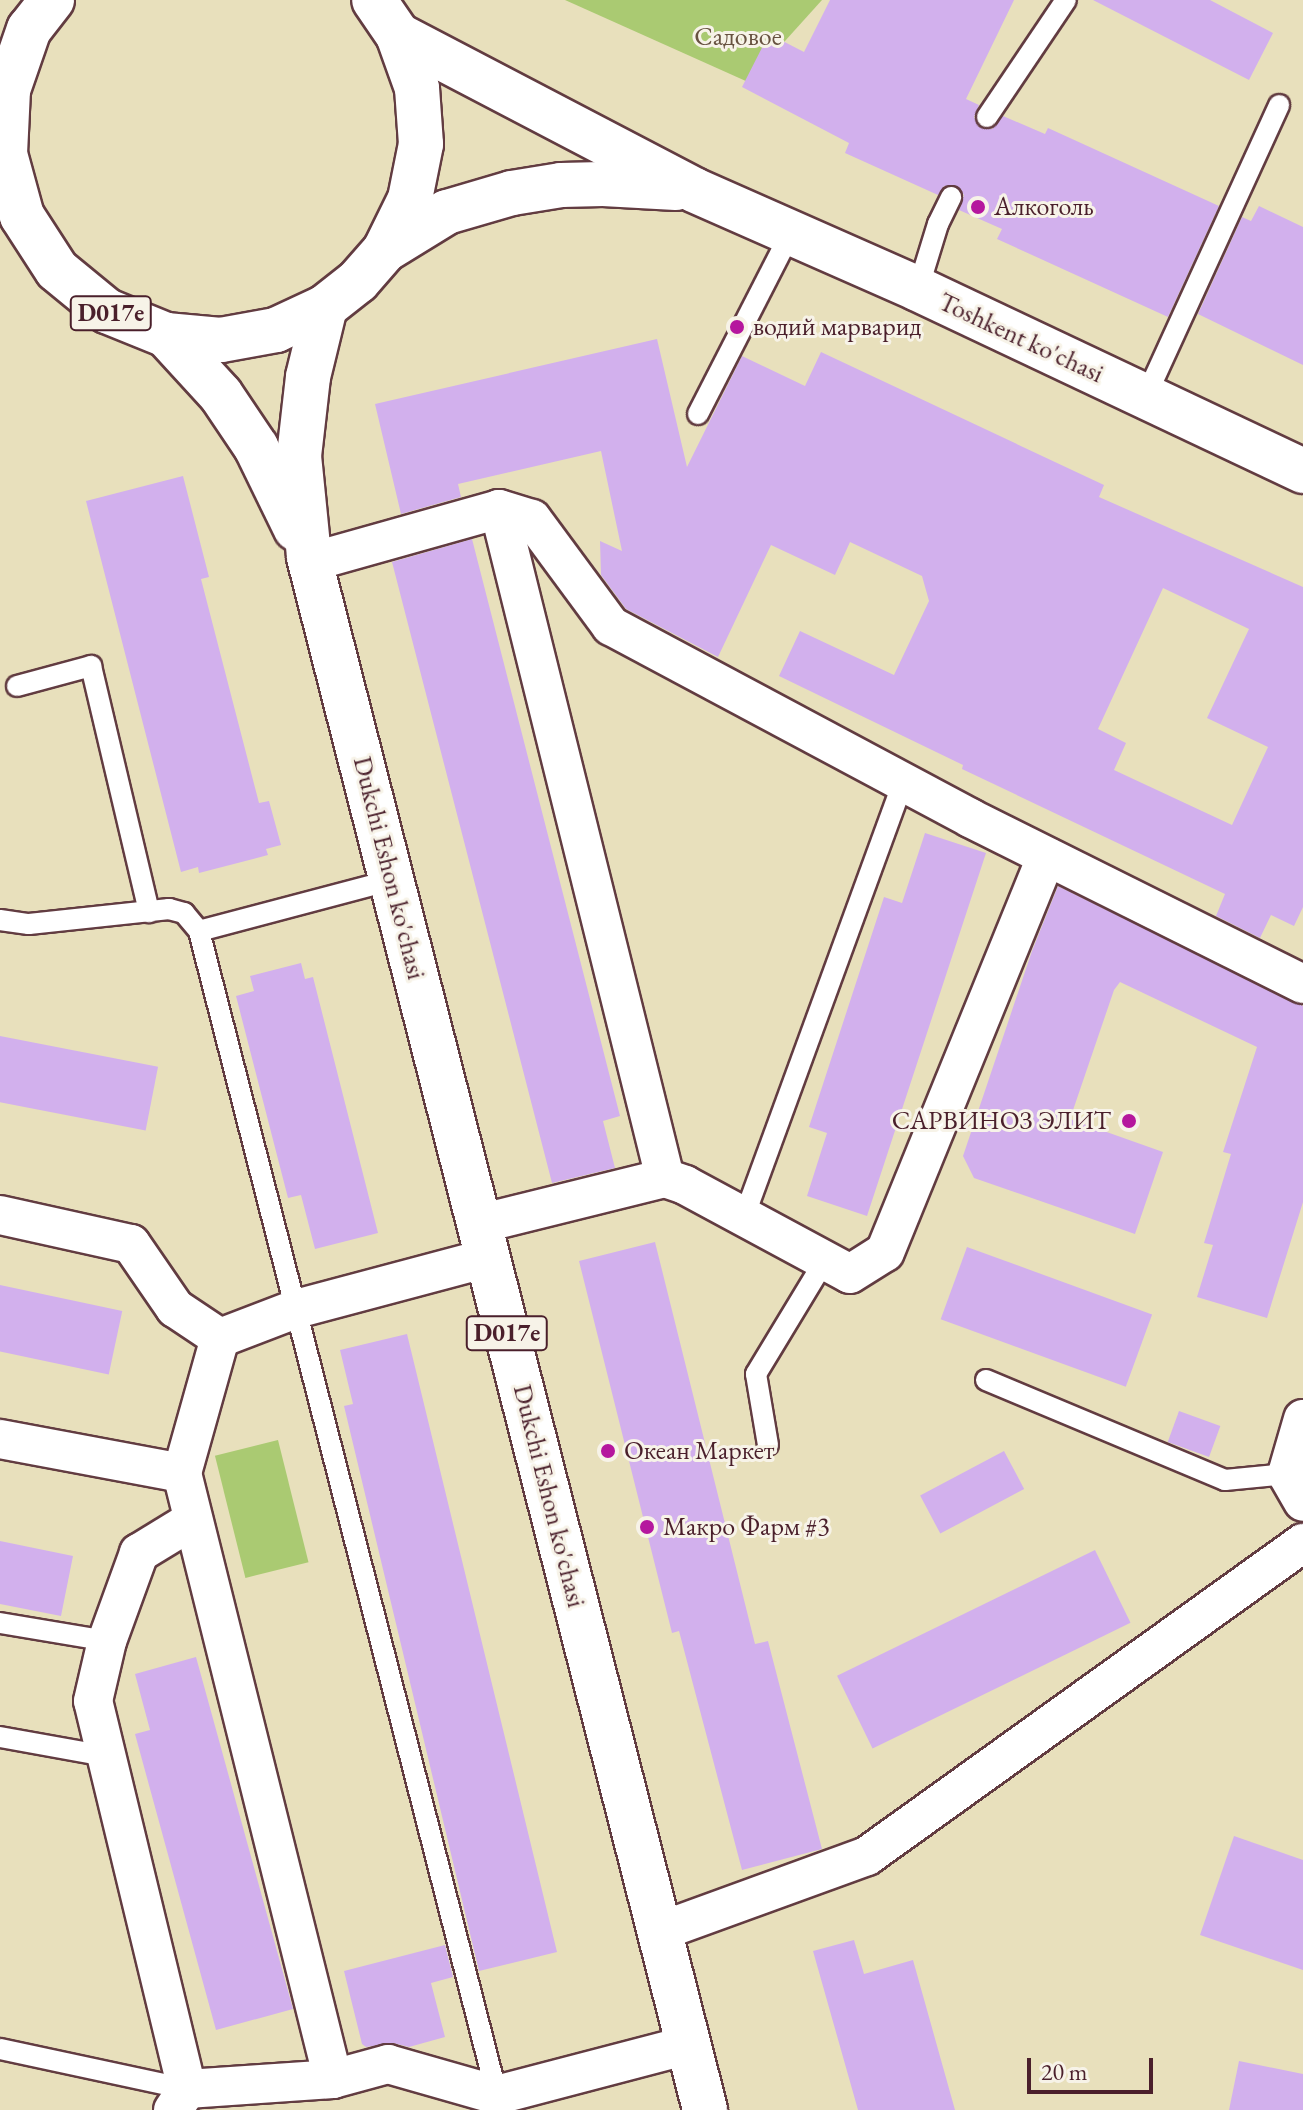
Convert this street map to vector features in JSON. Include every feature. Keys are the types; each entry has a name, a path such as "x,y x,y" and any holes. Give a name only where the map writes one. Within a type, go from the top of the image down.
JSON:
{"main road":[{"name":"D017e","path":"52,0 29,29 8,90 2,160 22,216 57,270 107,311 166,335 221,340 276,330 325,307 358,281 385,250 410,199 421,144 417,88 386,18"},
{"name":"Toshkent ko'chasi","path":"386,18 694,190 918,289 1303,471"},
{"path":"385,250 447,212 512,193 561,185 603,184 694,190"},
{"name":"D017e","path":"310,559 299,456 308,377 325,307"},
{"name":"D017e","path":"166,335 221,395 256,447 310,559"},
{"name":"Dukchi Eshon ko'chasi","path":"310,559 705,2110"}],"street":[{"path":"499,509 665,1178"},
{"path":"310,559 499,509 532,519 611,626 1046,857 1303,984"},
{"path":"220,1338 665,1178 850,1274 885,1252 1046,857"},
{"path":"0,1215 131,1244 175,1308 220,1338"},
{"path":"220,1338 182,1473 333,2079"},
{"path":"1295,1488 1303,1419"},
{"path":"0,1439 182,1473"},
{"path":"193,1520 139,1553 107,1641 93,1701 180,2099 333,2079 388,2064 496,2103 688,2045"},
{"path":"661,1931 867,1856 1303,1543"}],"lane":[{"path":"987,117 1066,0"},
{"path":"1146,396 1279,105"},
{"path":"918,289 938,224 951,197"},
{"path":"698,414 790,234"},
{"path":"17,686 91,666 149,912"},
{"path":"744,1217 903,783"},
{"path":"199,931 392,880"},
{"path":"0,920 29,924 169,909 184,913 199,931 496,2103"},
{"path":"768,1445 756,1374 825,1260"},
{"path":"986,1380 1225,1480 1295,1488"},
{"path":"0,1623 107,1641"},
{"path":"0,1737 106,1756"},
{"path":"0,2049 180,2099"}],"green space":[{"name":"Садовое","path":"565,0 822,0 748,82"},
{"path":"278,1440 308,1562 245,1578 215,1456"}],"building":[{"path":"830,0 1014,0 966,99 979,105 974,117 979,127 992,129 1003,116 1045,134 1048,128 1219,206 1168,317 997,239 1002,229 959,210 964,195 957,186 944,186 938,195 845,153 849,143 742,87 769,34 804,52"},
{"path":"1093,0 1210,0 1273,33 1249,80"},
{"path":"1259,206 1303,227 1303,365 1198,314 1242,217 1251,221"},
{"path":"657,339 687,467 742,356 805,386 821,352 1104,485 1099,497 1303,587 1303,907 1294,926 1271,915 1260,938 1216,916 1225,894 962,769 963,765 779,676 800,631 894,675 929,601 922,576 850,542 835,575 771,545 718,657 626,609 601,575 600,541 622,551 601,451 458,484 461,497 401,514 375,404","holes":["1163,588 1249,629 1207,718 1268,747 1232,825 1114,770 1126,743 1098,729"]},
{"path":"183,476 209,577 201,579 259,803 269,801 281,845 266,849 268,855 199,873 198,867 181,872 86,501"},
{"path":"472,539 620,1116 603,1121 615,1168 552,1183 392,562"},
{"path":"925,833 986,853 867,1216 807,1196 827,1133 809,1127 884,897 902,903"},
{"path":"1058,886 1303,1006 1303,1202 1267,1318 1197,1297 1213,1245 1204,1243 1231,1154 1223,1152 1257,1047 1120,982 1114,990 1070,1119 1163,1152 1135,1234 974,1178 963,1156 1032,951"},
{"path":"301,963 305,979 313,977 378,1233 315,1249 301,1195 288,1198 236,996 254,991 250,976"},
{"path":"0,1036 158,1067 146,1131 0,1102"},
{"path":"655,1242 755,1644 768,1641 822,1849 742,1870 679,1631 672,1633 579,1261"},
{"path":"967,1247 1152,1314 1126,1387 941,1319"},
{"path":"0,1285 122,1311 109,1375 0,1351"},
{"path":"407,1334 557,1952 479,1971 344,1406 353,1404 340,1350"},
{"path":"1179,1411 1220,1426 1209,1457 1168,1442"},
{"path":"1004,1451 1024,1489 940,1534 920,1496"},
{"path":"0,1541 73,1556 61,1616 0,1604"},
{"path":"1095,1550 1131,1623 873,1749 837,1676"},
{"path":"196,1657 293,2009 216,2030 135,1734 150,1730 135,1674"},
{"path":"1234,1836 1303,1860 1303,1970 1200,1935"},
{"path":"854,1940 864,1974 913,1960 955,2110 858,2110 813,1951"},
{"path":"445,1945 453,1977 431,1983 445,2037 409,2047 393,2043 366,2047 362,2044 344,1971"},
{"path":"1239,2061 1303,2074 1303,2110 1229,2110"}],"place":[{"name":"Алкоголь","path":"978,207"},
{"name":"водий марварид","path":"737,327"},
{"name":"САРВИНОЗ ЭЛИТ","path":"1129,1121"},
{"name":"Океан Маркет","path":"608,1451"},
{"name":"Макро Фарм #3","path":"647,1527"}]}
